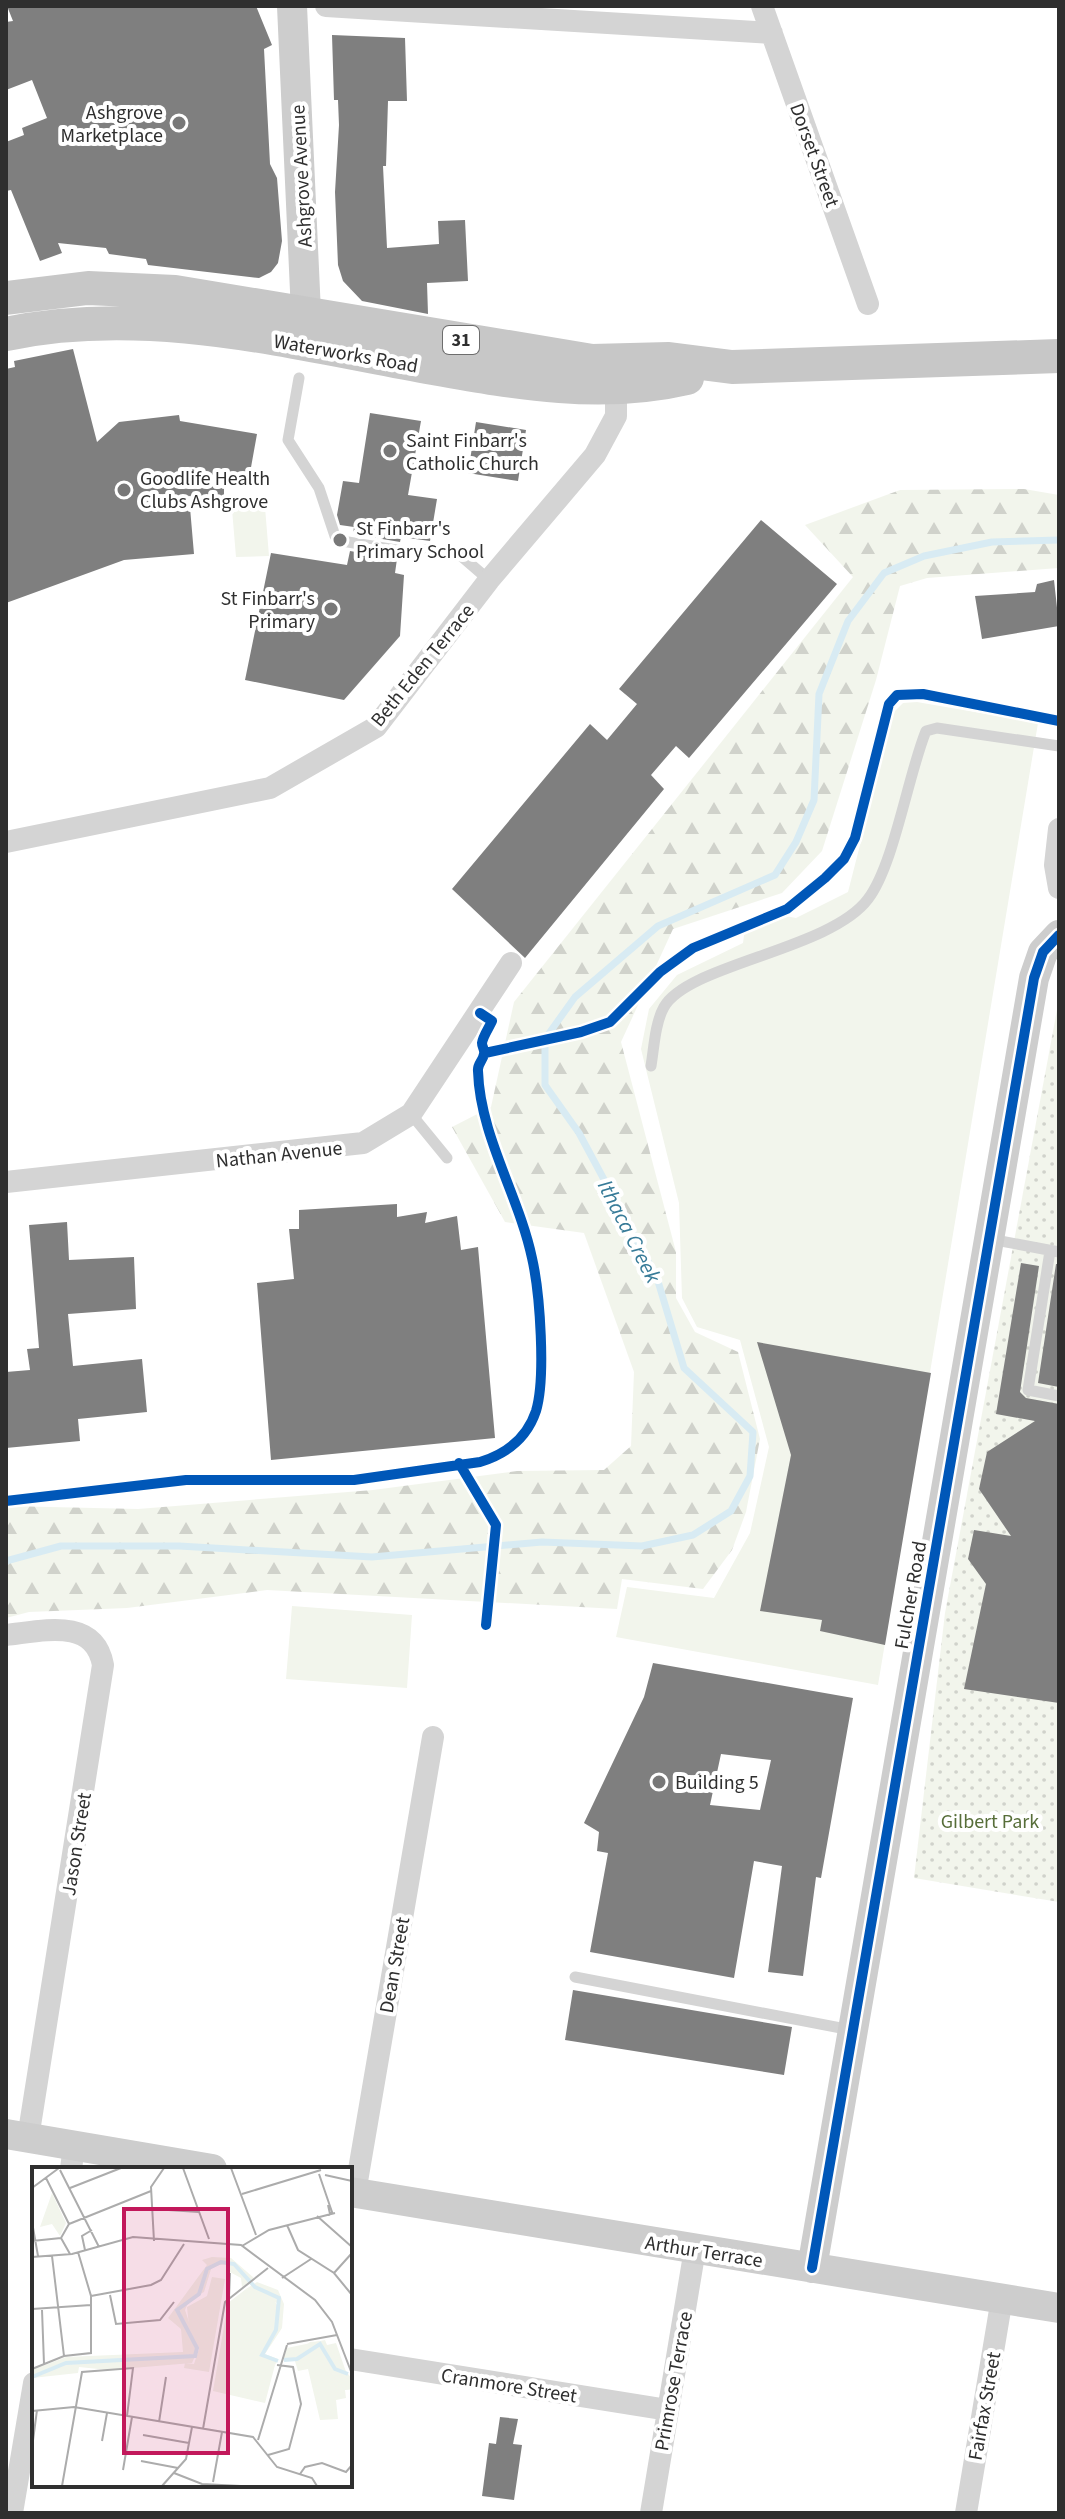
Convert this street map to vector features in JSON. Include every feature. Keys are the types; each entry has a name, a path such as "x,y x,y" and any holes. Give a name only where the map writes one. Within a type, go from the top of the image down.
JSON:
{"main road":[{"name":"Waterworks Road","path":"6,298 88,288 144,289 497,380 566,387 616,374 669,382 732,367 1059,356"},
{"name":"Waterworks Road","path":"6,334 67,323 122,322 188,327 307,329"}],"street":[{"name":"Ashgrove Avenue","path":"292,6 307,329"},
{"path":"326,6 772,33"},
{"name":"Dorset Street","path":"762,6 868,304"},
{"name":"Beth Eden Terrace","path":"6,842 270,788 376,727 489,580 606,439 616,416 616,374"},
{"path":"1059,829 1055,865 1059,888"},
{"name":"Fulcher Road","path":"812,2268 1036,970 1043,952 1059,935"},
{"name":"Nathan Avenue","path":"6,1182 340,1148 363,1143 386,1133 411,1114 511,963"},
{"name":"Jason Street","path":"6,1635 80,1632 97,1645 103,1665 17,2136"},
{"name":"Dean Street","path":"353,2193 433,1737"},
{"path":"17,2136 72,2157 189,2167"},
{"name":"Arthur Terrace","path":"353,2193 1059,2308"},
{"name":"Primrose Terrace","path":"651,2513 695,2249"},
{"name":"Fairfax Street","path":"966,2513 1002,2298"},
{"name":"Cranmore Street","path":"352,2359 668,2410"},
{"path":"12,2513 32,2395"}],"lane":[{"path":"299,378 288,440 319,488 335,536 342,541 414,553 429,549 460,555 489,580"},
{"path":"651,1066 664,1005 692,984 816,935 844,920 868,900 884,865 926,731 937,728 1059,746"},
{"path":"411,1114 447,1158"},
{"path":"989,1238 1054,1252 1028,1390 1059,1396"},
{"path":"575,1977 855,2030"}],"green space":[{"path":"1024,489 1059,495 1059,568 927,578 900,586 876,680 822,851 782,893 673,929 621,1042 676,1252 676,1298 695,1332 738,1352 760,1439 746,1512 732,1550 703,1589 622,1579 617,1609 267,1590 127,1608 29,1612 6,1618 6,1506 138,1509 373,1490 517,1471 604,1470 631,1446 634,1372 584,1233 505,1222 452,1127 491,1107 514,1002 853,577 805,525 900,490"},
{"path":"264,495 269,556 236,557 231,497"},
{"path":"917,702 1038,723 878,1685 616,1637 627,1587 714,1598 750,1533 769,1447 740,1340 697,1327 682,1298 679,1203 641,1049 649,1009 677,975 743,943 746,921 763,912 796,918 848,892 894,712 903,703"},
{"name":"Gilbert Park","path":"1059,999 1059,1902 914,1878 945,1613"},
{"path":"292,1606 412,1615 407,1688 286,1679"}],"building":[{"name":"Ashgrove Marketplace","path":"7,6 256,6 272,45 264,49 270,164 277,178 282,241 278,263 271,272 259,278 148,265 146,259 109,254 106,248 58,243 62,253 40,261 11,190 6,191 6,142 24,135 22,128 47,118 32,80 6,90 6,22 13,21"},
{"path":"332,35 405,38 407,101 388,101 386,166 383,166 387,248 439,244 438,221 465,220 468,281 427,283 428,314 362,301 343,281 338,265 335,192 339,125 338,100 334,100"},
{"path":"73,349 97,442 119,422 179,415 180,421 257,434 248,484 224,483 224,501 189,496 194,554 124,560 6,603 6,369 15,367 14,361"},
{"name":"Saint Finbarr's Catholic Church","path":"370,413 421,421 408,495 437,499 430,541 401,537 400,542 353,534 354,527 340,525 337,515 343,481 359,483"},
{"path":"476,422 526,430 518,481 468,473"},
{"path":"761,520 837,584 689,758 676,746 651,775 664,789 525,958 452,889 590,724 607,740 637,704 619,689"},
{"name":"St Finbarr's Primary","path":"350,551 397,559 395,573 404,575 400,636 344,700 245,680 271,553 347,565"},
{"path":"1054,580 1059,626 982,639 975,596 1035,592 1037,584"},
{"path":"397,1204 397,1217 427,1212 425,1223 457,1216 461,1250 478,1247 495,1438 271,1460 257,1283 294,1279 289,1229 299,1229 299,1210"},
{"path":"67,1222 69,1260 134,1257 136,1309 68,1314 73,1366 142,1359 147,1412 78,1419 80,1441 6,1448 6,1372 30,1370 27,1349 39,1348 29,1225"},
{"path":"1021,1263 1039,1266 1020,1392 1026,1398 1059,1404 1059,1703 964,1689 986,1584 968,1559 974,1530 1011,1536 979,1489 987,1452 1035,1421 996,1414"},
{"path":"1056,1264 1059,1264 1059,1387 1038,1383"},
{"path":"757,1342 931,1373 885,1645 820,1631 822,1620 760,1611 791,1455"},
{"name":"Building 5","path":"653,1663 853,1698 821,1878 816,1877 803,1976 768,1972 782,1866 754,1861 734,1978 590,1952 608,1853 597,1851 599,1832 584,1823 644,1697","holes":["721,1754 771,1760 760,1810 710,1805"]},
{"path":"573,1990 792,2027 784,2075 565,2040"},
{"path":"500,2417 518,2419 513,2444 522,2445 514,2500 482,2496 489,2443 496,2444"}],"waterway":[{"name":"Ithaca Creek","path":"6,1561 61,1546 179,1546 372,1557 542,1542 642,1546 693,1535 731,1511 750,1476 753,1432 684,1368 657,1278 579,1133 545,1085 545,1039 575,997 658,926 775,875 796,842 814,800 819,694 848,621 884,573 924,556 992,542 1059,540"}],"cycle path":[{"path":"485,1053 581,1032 610,1022 660,972 693,948 787,909 825,878 844,859 855,838 889,704 897,695 923,694 1059,721"},
{"path":"812,2268 1034,978 1043,952 1059,935"},
{"path":"6,1501 186,1480 354,1480 480,1462 507,1449 521,1437 536,1411 541,1378 537,1292 526,1235 485,1119 480,1095 478,1069 484,1054 482,1044 492,1021 480,1013"},
{"path":"459,1463 496,1525 486,1625"}],"place":[{"name":"Ashgrove Marketplace","path":"179,123"},
{"name":"Saint Finbarr's Catholic Church","path":"390,451"},
{"name":"Goodlife Health Clubs Ashgrove","path":"124,490"},
{"name":"St Finbarr's Primary School","path":"340,540"},
{"name":"St Finbarr's Primary","path":"331,609"},
{"name":"Building 5","path":"659,1782"}]}
